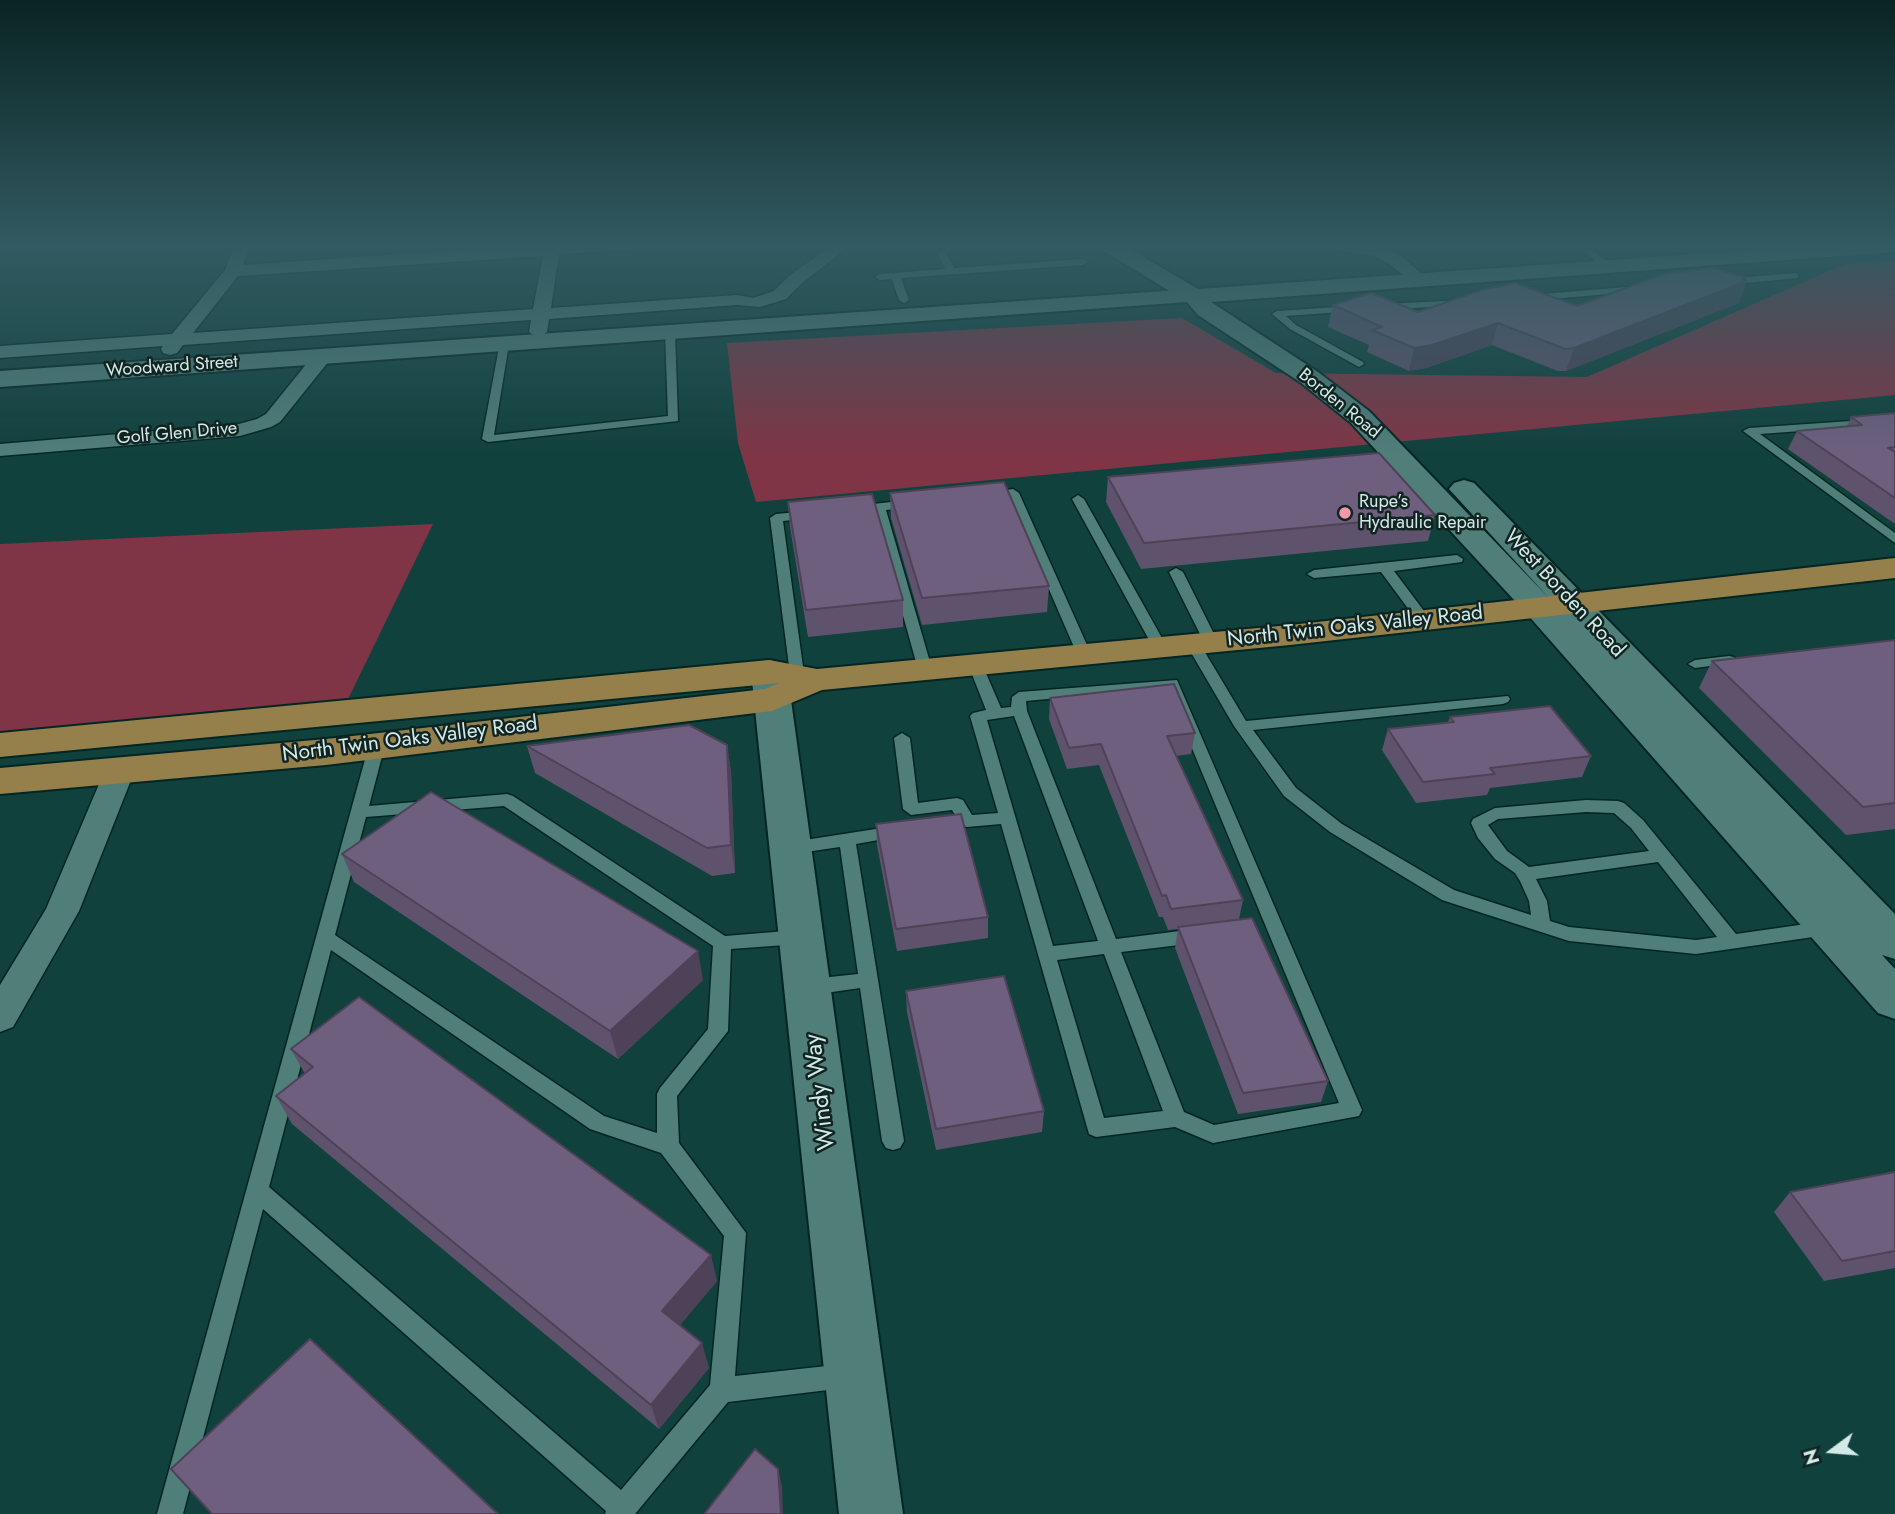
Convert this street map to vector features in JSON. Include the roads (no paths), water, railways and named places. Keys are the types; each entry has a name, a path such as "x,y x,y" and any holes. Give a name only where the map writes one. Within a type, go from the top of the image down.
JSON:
{"main road":[{"name":"Woodward Street","path":"0,379 922,315"},
{"name":"Borden Road","path":"1216,315 1334,372 1360,417 1421,456 1556,605"},
{"name":"North Twin Oaks Valley Road","path":"0,745 788,681 1188,645 1891,572"},
{"name":"West Borden Road","path":"1556,605 1830,928 1895,1000"},
{"name":"West Borden Road","path":"1556,605 1889,928"},
{"name":"North Twin Oaks Valley Road","path":"0,781 377,745 788,681"},
{"name":"Windy Way","path":"788,681 792,848 871,1514"}],"street":[{"path":"155,368 198,315"},
{"path":"0,352 521,315"},
{"path":"536,342 543,315"},
{"name":"Golf Glen Drive","path":"0,450 240,430 273,418 323,356"},
{"path":"0,1017 62,911 120,770"}],"lane":[{"path":"1278,315 1293,327 1334,372"},
{"path":"505,344 488,439 674,419 670,332"},
{"path":"1895,421 1749,431 1895,539"},
{"path":"973,497 1013,493 1084,654"},
{"path":"1078,499 1188,645 1290,792 1336,828 1448,895 1569,934 1696,947 1830,928"},
{"path":"788,681 776,518 919,503"},
{"path":"879,507 925,669"},
{"path":"1314,574 1457,559"},
{"path":"1385,568 1423,619"},
{"path":"1176,572 1188,645"},
{"path":"1695,664 1748,658"},
{"path":"975,664 995,713"},
{"path":"1019,711 978,716 1096,1128 1176,1118 1213,1135 1352,1110 1268,928 1172,683 1019,696 1019,711 1176,1118"},
{"path":"1242,726 1503,699"},
{"path":"902,737 911,809 957,804 960,822 1007,818"},
{"path":"170,1514 377,745"},
{"path":"359,812 507,800 722,943 803,937"},
{"path":"1542,926 1538,901 1524,874 1501,855 1484,834 1479,823 1495,814 1586,806 1618,807 1637,824 1732,942"},
{"path":"792,848 914,829"},
{"path":"847,839 893,1141"},
{"path":"1524,874 1662,855"},
{"path":"1046,954 1220,934"},
{"path":"257,1189 620,1511 722,1390 735,1234 668,1146 597,1123 325,937"},
{"path":"668,1146 667,1094 718,1031 722,943"},
{"path":"809,987 869,980"},
{"path":"722,1390 854,1375"}],"place":[{"name":"Rupe’s Hydraulic Repair","path":"1345,513"}]}
